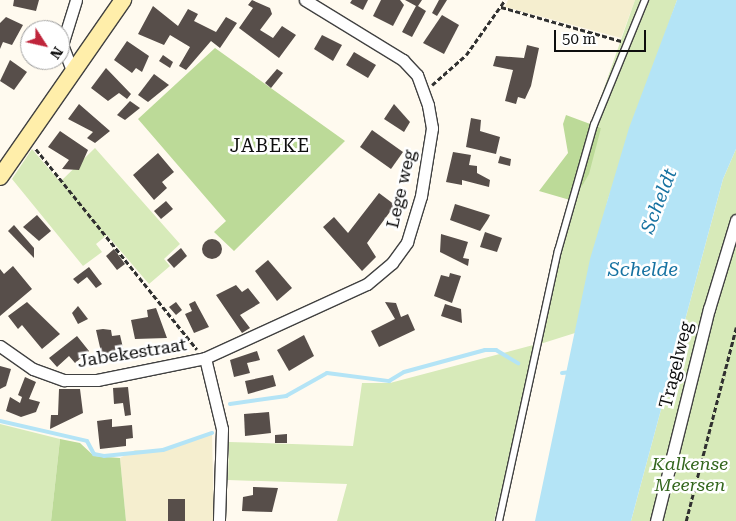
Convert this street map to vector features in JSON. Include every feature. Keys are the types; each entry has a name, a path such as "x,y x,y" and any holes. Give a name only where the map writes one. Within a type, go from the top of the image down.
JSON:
{"main road":[{"path":"0,177 122,0"}],"street":[{"path":"73,73 62,45 76,0"},
{"name":"Lege weg","path":"205,358 367,284 392,263 407,242 421,196 432,128 416,75 403,60 305,0"},
{"name":"Tragelweg","path":"656,521 708,309 736,220"},
{"name":"Jabekestraat","path":"0,346 33,369 64,380 97,380 205,358 222,429 219,521"}],"lane":[{"path":"499,521 558,251 594,125 645,0"}],"path":[{"path":"422,90 453,69 505,0"},
{"path":"501,7 627,43"},
{"path":"27,138 205,358"},
{"path":"686,521 736,327"}],"shaded area":[{"path":"508,0 635,0 621,38 505,7"},
{"path":"212,433 214,521 126,521 120,458 135,450 163,450"}],"green space":[{"path":"635,0 677,0 608,199 575,333 537,345 494,521 337,521 347,484 228,480 229,442 353,446 362,383 390,383 537,344 574,184 601,128 591,125"},
{"path":"215,48 345,141 234,251 214,232 226,221 138,119"},
{"path":"566,115 601,128 589,174 582,186 574,184 570,200 539,191 568,153 563,124"},
{"path":"95,148 180,244 164,259 170,266 149,284 107,235 96,244 102,252 83,266 12,179 32,149 60,182"},
{"name":"Kalkense Meersen","path":"736,149 736,521 631,521 723,179"},
{"path":"0,424 60,439 51,521 0,521"},
{"path":"60,439 80,443 94,456 120,458 126,521 51,521"}],"water":[{"name":"Schelde","path":"677,0 736,0 736,149 723,179 631,521 535,521 590,259 629,128"}],"building":[{"path":"14,0 39,0 36,11 13,6"},
{"path":"252,0 270,8 272,14 260,30 273,38 282,26 296,35 279,58 239,28 253,8 248,5"},
{"path":"352,0 368,0 363,10 350,3"},
{"path":"381,0 400,0 404,5 393,26 373,16"},
{"path":"405,0 422,0 418,6 426,11 412,37 402,32 416,6"},
{"path":"439,0 447,0 437,16 432,13"},
{"path":"153,6 178,26 188,9 198,14 194,21 216,32 226,17 237,23 220,48 211,41 186,70 179,66 190,47 170,35 164,45 138,34"},
{"path":"442,15 459,25 444,54 423,43"},
{"path":"6,17 20,24 20,30 12,45 3,42 0,49 0,23"},
{"path":"322,35 342,45 333,61 314,49"},
{"path":"127,41 149,56 142,72 136,68 132,73 114,60"},
{"path":"527,45 539,48 531,86 525,99 518,97 516,104 505,101 513,70 493,66 496,56 524,58"},
{"path":"354,52 376,65 368,78 346,65"},
{"path":"163,55 173,62 170,68 159,61"},
{"path":"10,60 20,67 20,70 27,72 14,90 0,81"},
{"path":"106,68 131,94 127,99 119,93 108,101 91,88"},
{"path":"277,69 283,73 271,88 265,83"},
{"path":"154,74 169,85 148,102 138,95"},
{"path":"130,101 140,108 125,120 117,115"},
{"path":"79,104 110,131 95,143 87,138 93,132 68,119"},
{"path":"394,104 410,122 404,132 384,119"},
{"path":"471,118 481,120 480,131 500,137 496,154 466,147"},
{"path":"372,130 403,152 391,169 360,147"},
{"path":"60,131 88,150 79,170 62,169 69,160 48,147"},
{"path":"453,152 471,155 469,165 477,166 477,173 490,180 489,187 462,180 462,185 446,182"},
{"path":"158,153 174,172 162,182 167,188 154,200 133,175"},
{"path":"500,156 511,159 510,166 498,163"},
{"path":"379,193 395,205 367,243 376,257 362,271 323,227 334,217 348,233"},
{"path":"166,201 173,209 161,219 154,211"},
{"path":"455,204 490,215 480,231 450,220"},
{"path":"37,215 51,231 39,241 23,227"},
{"path":"14,225 34,248 34,258 8,231"},
{"path":"485,232 502,238 497,252 480,247"},
{"path":"441,234 468,242 463,258 469,259 468,266 440,252"},
{"path":"212,239 219,242 222,249 219,256 212,259 205,256 202,249 205,242"},
{"path":"181,248 187,256 174,268 167,260"},
{"path":"114,249 125,264 117,270 106,256"},
{"path":"268,260 292,288 277,301 255,271"},
{"path":"13,266 32,289 0,316 0,269 4,274"},
{"path":"89,267 102,284 96,288 87,277 78,284 73,279"},
{"path":"450,273 461,276 452,303 434,296 441,275 449,277"},
{"path":"236,285 242,292 248,288 260,303 240,315 250,328 242,333 216,295"},
{"path":"195,301 209,327 194,333 185,314 192,311 189,304"},
{"path":"27,302 60,334 42,349 22,325 18,329 8,316"},
{"path":"176,302 182,310 176,315 169,307"},
{"path":"385,302 396,303 401,317 408,314 415,330 379,347 371,331 395,319"},
{"path":"445,304 461,309 462,323 441,316"},
{"path":"78,306 88,319 78,324 72,313"},
{"path":"156,308 167,338 135,339 131,320 148,317 147,310"},
{"path":"96,330 111,330 112,336 120,335 124,352 102,356"},
{"path":"304,335 314,356 289,371 277,350"},
{"path":"77,336 89,351 75,363 69,356 57,367 49,358"},
{"path":"257,351 260,360 247,363 250,373 234,377 230,360"},
{"path":"0,366 11,369 6,386 0,389"},
{"path":"273,375 276,386 248,394 245,381"},
{"path":"25,377 36,382 29,399 40,402 36,412 21,417 6,411 10,397 20,403 22,397 18,395"},
{"path":"128,387 131,415 125,416 123,403 114,404 113,388"},
{"path":"59,389 80,389 83,413 50,429 51,415 58,415"},
{"path":"269,412 271,433 245,436 244,414"},
{"path":"112,419 112,427 132,425 133,438 126,439 126,446 100,449 97,421"},
{"path":"287,434 287,443 275,443 275,435"},
{"path":"253,487 278,488 272,512 242,511 243,497 253,495"},
{"path":"168,499 185,499 185,521 168,521"}],"waterway":[{"path":"230,404 286,396 327,373 389,381 404,372 485,350 496,350 518,363"},
{"path":"562,373 572,372"},
{"path":"0,421 87,441 94,454 104,456 163,450 212,433"}],"district":[{"name":"JABEKE","path":"270,146"}],"water label":[{"name":"Scheldt","path":"659,201"}]}
